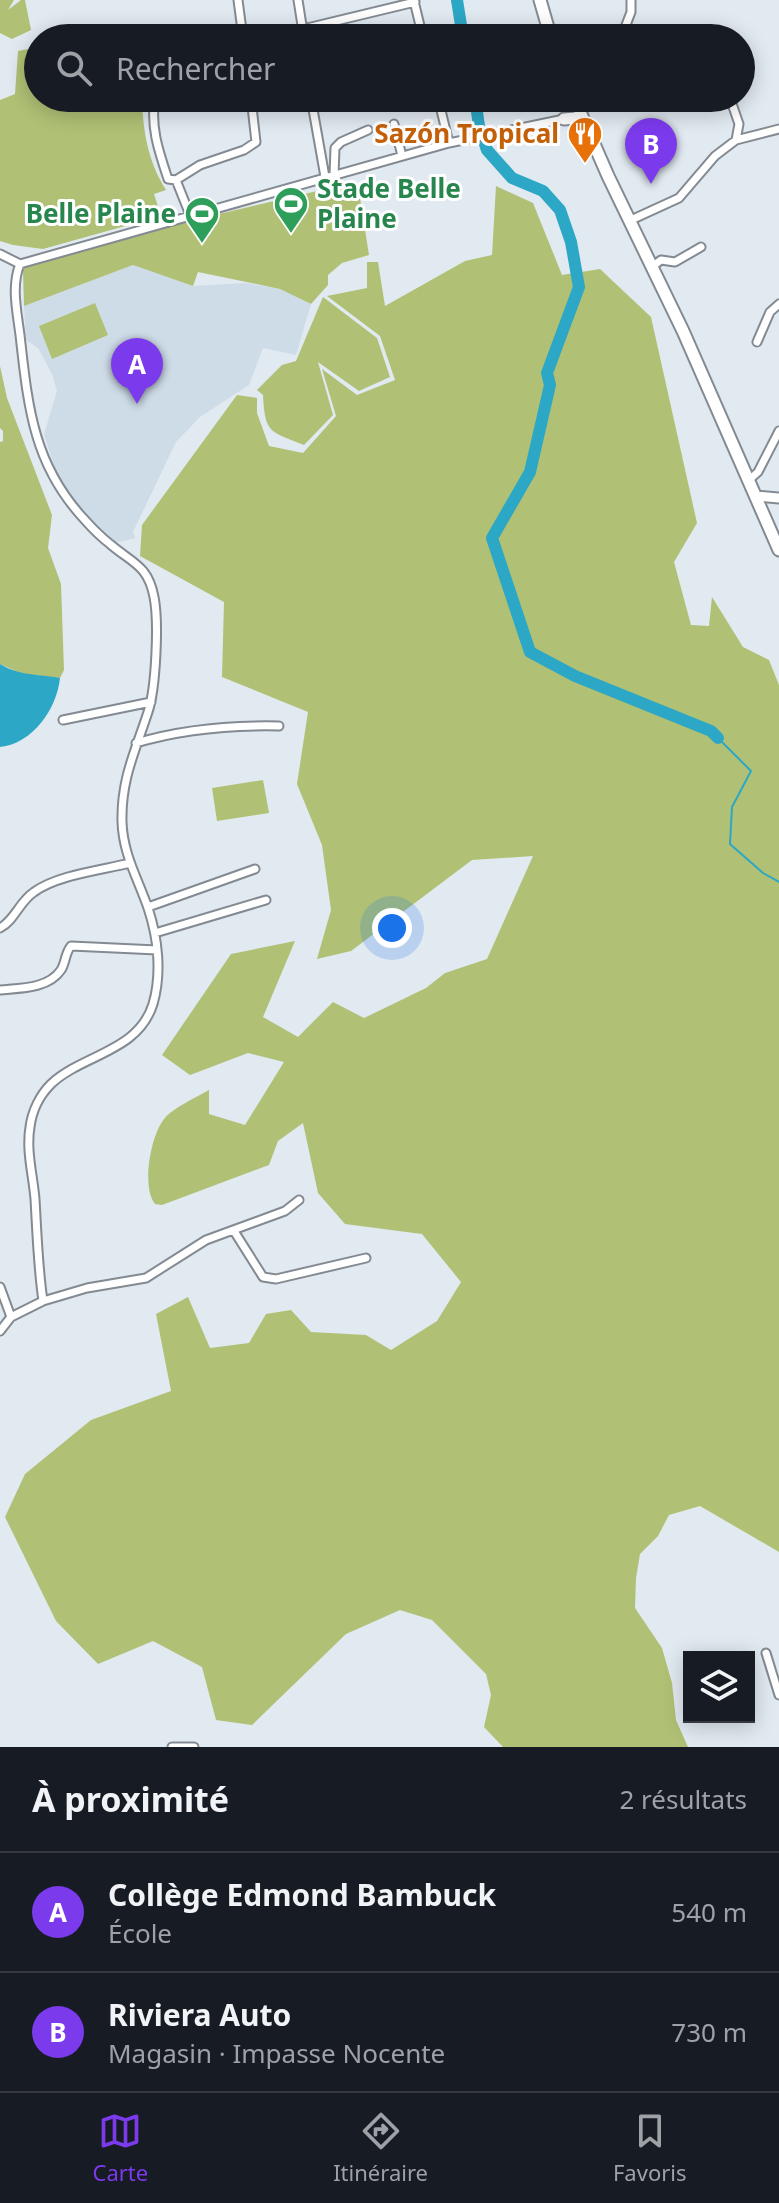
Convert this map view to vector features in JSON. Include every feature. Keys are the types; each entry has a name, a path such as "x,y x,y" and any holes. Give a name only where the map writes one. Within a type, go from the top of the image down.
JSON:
{"highway":[{"path":"542,0 547,24"},
{"path":"564,119 572,112"},
{"path":"580,112 653,266 779,550"},
{"path":"580,112 621,202"},
{"path":"564,119 578,119 590,136"}],"main road":[{"path":"755,496 779,498"}],"street":[{"path":"238,0 241,24"},
{"path":"298,0 302,24"},
{"path":"626,24 631,0"},
{"path":"337,24 414,1 420,24"},
{"path":"153,112 158,150 168,179 176,180 200,165 244,150 256,142 253,112"},
{"path":"313,112 325,177"},
{"path":"441,112 449,143"},
{"path":"735,112 739,124 736,140"},
{"path":"0,254 20,264 449,143 564,119"},
{"path":"394,124 402,156"},
{"path":"631,220 679,198 715,156 736,140 779,129"},
{"path":"318,145 338,145 368,130"},
{"path":"334,175 333,163 338,145"},
{"path":"176,180 190,215"},
{"path":"653,266 661,260 675,262 701,247"},
{"path":"20,264 14,279 30,416 54,482 111,546 141,566 151,585 156,619 151,702 125,779 122,804 124,846 155,933 156,992 148,1015 140,1026 121,1044 54,1082 42,1095 32,1115 29,1147 35,1199 36,1254 43,1301"},
{"path":"757,342 770,312 779,304"},
{"path":"749,480 758,472 779,431"},
{"path":"63,720 151,702"},
{"path":"136,743 167,734 232,725 279,726"},
{"path":"0,928 12,919 23,900 42,886 130,863"},
{"path":"148,907 255,869"},
{"path":"155,933 266,900"},
{"path":"0,990 26,988 51,979 62,968 71,946 157,950"},
{"path":"0,1331 11,1317 43,1301 87,1288 146,1278 206,1240 285,1211 299,1200"},
{"path":"234,1231 263,1277 276,1279 366,1258"},
{"path":"0,1287 11,1317"},
{"path":"766,1653 779,1695"},
{"path":"172,1747 194,1747"}],"shaded area":[{"path":"133,265 193,286 246,283 280,289 311,304 296,355 263,348 249,385 200,417 176,442 133,532 135,538 111,544 62,491 44,434 57,391 38,348 26,340 24,306"}],"green space":[{"path":"0,0 14,0 8,10 25,0 30,24 24,24 24,33 12,39 0,33"},
{"path":"24,50 24,112 143,112 148,146 166,190 154,194 161,216 43,249 0,241 0,100 15,94 18,51"},
{"path":"347,184 350,193 359,192 369,255 342,263 328,275 328,285 311,304 280,289 198,272 193,286 133,265 24,306 23,270 27,264 185,222"},
{"path":"496,186 533,203 562,275 600,269 651,317 697,523 674,562 691,625 709,626 712,597 743,647 769,660 779,685 779,1552 700,1506 669,1515 658,1536 640,1554 635,1608 662,1648 672,1683 676,1720 688,1747 503,1747 484,1727 491,1695 486,1674 432,1620 400,1610 346,1634 252,1725 216,1720 202,1667 153,1641 98,1664 56,1621 5,1517 25,1474 91,1420 171,1391 156,1314 188,1297 210,1348 249,1343 266,1314 291,1310 311,1332 366,1335 391,1350 437,1321 461,1282 422,1234 345,1224 318,1193 303,1123 278,1141 269,1165 162,1205 155,1204 151,1196 148,1173 152,1147 160,1125 169,1114 209,1090 209,1114 245,1125 284,1062 248,1053 190,1075 162,1055 231,954 295,941 263,1017 298,1037 333,1002 364,1018 426,988 445,973 487,959 533,856 472,860 351,951 317,959 331,910 322,845 297,784 308,712 222,677 224,602 140,556 142,525 237,395 257,398 257,413 269,446 303,453 336,416 322,369 357,395 395,380 380,336 327,296 367,288 367,262 378,262 385,306 465,261 492,255"},
{"path":"323,297 377,338 390,377 359,391 318,362 333,415 304,445 272,429 265,417 263,395 257,390 282,365 296,361"},
{"path":"95,303 108,335 52,359 39,326"},
{"path":"0,366 7,398 52,515 48,548 61,584 64,670 60,678 22,674 0,664 0,442 3,441 3,431 0,428"},
{"path":"263,780 269,813 217,821 212,788"}],"water":[{"path":"0,664 22,673 60,678 54,701 41,723 22,739 0,747"}],"waterway":[{"path":"457,0 461,24"},
{"path":"477,112 487,150 512,178 543,191 560,210 571,242 579,287 547,373 550,385 530,472 492,538 530,652 575,676 711,731 718,738"},
{"path":"718,738 751,771 732,807 730,844 763,873 779,882"}],"place":[{"name":"Sazón Tropical","path":"585,165"},
{"name":"Riviera Auto","path":"651,184"},
{"name":"Stade Belle Plaine","path":"291,235"},
{"name":"Belle Plaine","path":"202,245"},
{"name":"Collège Edmond Bambuck","path":"137,404"}]}
